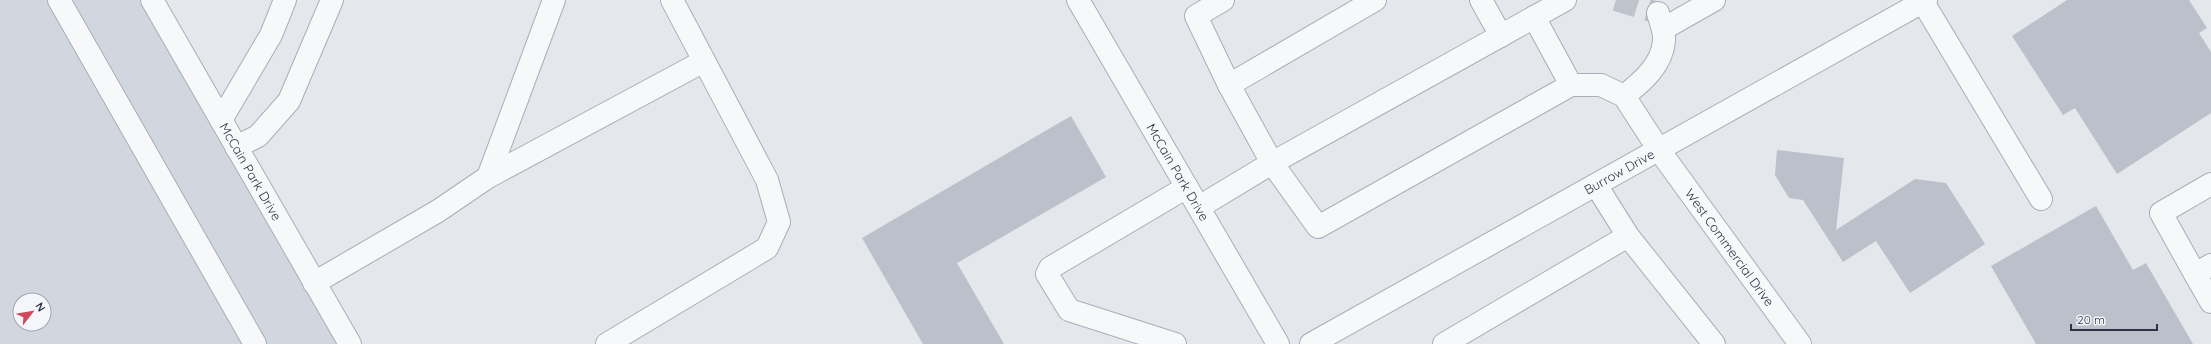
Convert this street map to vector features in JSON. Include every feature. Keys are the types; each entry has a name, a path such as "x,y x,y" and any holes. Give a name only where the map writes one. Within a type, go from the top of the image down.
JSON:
{"street":[{"path":"59,0 255,344"},
{"name":"McCain Park Drive","path":"152,0 350,344"},
{"path":"221,120 271,35 285,0"},
{"path":"236,147 258,136 289,101 332,0"},
{"path":"488,177 554,0"},
{"path":"607,344 767,248 779,222 767,180 672,0"},
{"name":"McCain Park Drive","path":"1078,0 1278,344"},
{"path":"1223,0 1196,16 1229,85 1272,163 1318,227 1571,85 1601,85 1624,96 1646,79 1658,59 1664,41 1660,21 1714,0"},
{"path":"1229,85 1375,0"},
{"path":"1481,0 1501,36"},
{"path":"1198,207 1272,163 1565,0"},
{"path":"1924,1 2041,199"},
{"name":"Burrow Drive","path":"1312,344 1924,1"},
{"path":"1534,17 1571,85"},
{"path":"314,283 438,211 488,177 704,61"},
{"name":"West Commercial Drive","path":"1624,96 1659,150 1800,344"},
{"path":"2211,184 2161,213 2203,269 2211,302"},
{"path":"1596,185 1628,236 1714,344"},
{"path":"1175,344 1069,310 1048,274 1050,268 1187,187"},
{"path":"1444,344 1628,236"}],"shaded area":[{"path":"0,0 152,0 350,344 0,344"}],"building":[{"path":"2067,0 2189,0 2207,28 2199,33 2211,52 2211,113 2117,174 2075,108 2063,115 2012,36"},
{"path":"1071,116 1106,177 957,263 1004,344 923,344 862,238"},
{"path":"1777,150 1844,158 1836,230 1915,179 1946,183 1985,244 1910,293 1876,241 1843,262 1803,200 1789,198 1775,175"},
{"path":"2096,206 2133,270 2146,263 2193,344 2036,344 1991,266"}],"tunnel":[{"path":"1616,0 1658,13"}]}
